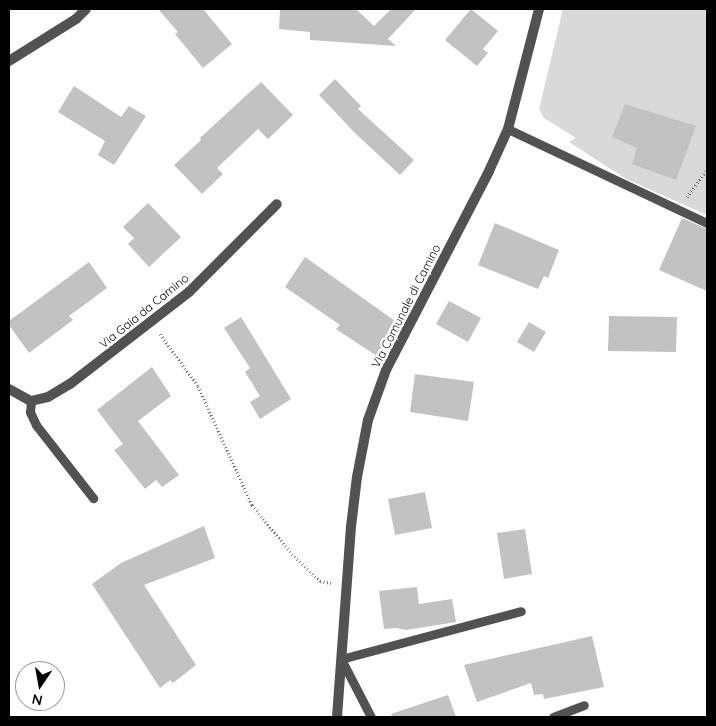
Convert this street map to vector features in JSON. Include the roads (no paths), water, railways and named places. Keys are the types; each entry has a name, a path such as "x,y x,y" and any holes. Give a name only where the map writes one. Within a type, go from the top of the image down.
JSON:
{"street":[{"path":"9,61 76,19 86,9"},
{"name":"Via Comunale di Camino","path":"337,717 346,586 357,477 368,420 386,370 489,170 508,129 539,9"},
{"name":"Via Gaia da Camino","path":"31,401 48,398 70,384 152,323 189,292 277,204"},
{"path":"9,389 31,401"}],"lane":[{"path":"508,129 707,224"},
{"path":"31,401 30,412 36,424 93,498"},
{"path":"371,717 341,659 521,611"},
{"path":"553,717 584,705"}]}
